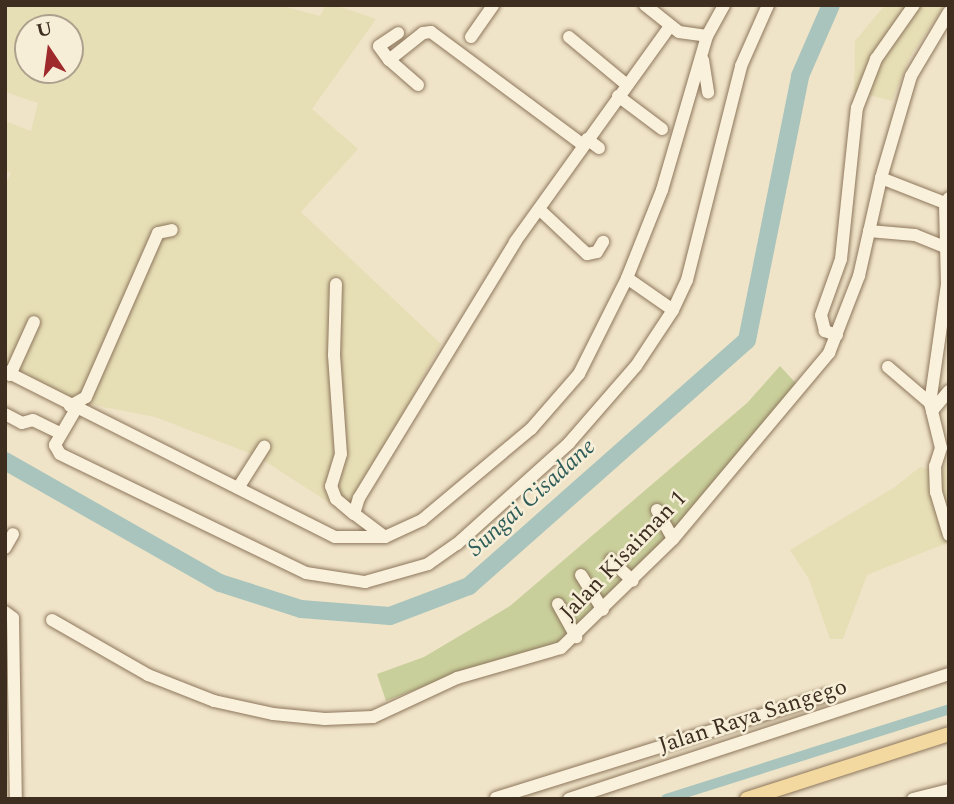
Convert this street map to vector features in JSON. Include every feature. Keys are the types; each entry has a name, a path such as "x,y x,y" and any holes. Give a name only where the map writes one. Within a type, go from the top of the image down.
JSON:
{"main road":[{"path":"747,799 949,734"}],"street":[{"path":"471,37 493,5"},
{"path":"645,5 670,26 688,35 707,36"},
{"path":"34,322 8,373 335,537 385,537 422,520 562,397 579,374 627,278 662,190 707,36 724,5"},
{"path":"172,230 158,233 86,397 73,407 60,433 55,445 60,454 306,573 365,582 428,564 457,544 569,443 636,366 673,310 687,280 741,66 768,5"},
{"path":"837,335 825,331 821,316 841,259 858,108 876,59 914,5"},
{"name":"Jalan Kisaiman 1","path":"52,621 148,675 214,701 273,714 325,719 373,718 457,678 561,648 633,581 673,539 804,385 837,335 859,276 881,178 911,76 949,12"},
{"path":"354,514 424,386 539,209 670,26"},
{"path":"389,60 423,33 431,32 585,142 600,148"},
{"path":"398,33 379,46 389,60 418,85"},
{"path":"569,37 627,85"},
{"path":"702,56 708,93"},
{"path":"618,96 662,129"},
{"path":"881,178 947,200 945,247 948,284 931,407 941,448 935,466 936,492 949,535"},
{"path":"539,209 587,254 597,252 603,242"},
{"path":"869,231 915,235 945,247"},
{"path":"627,278 673,310"},
{"path":"336,284 334,355 341,454 331,486 336,499 385,537"},
{"path":"888,368 931,407"},
{"path":"931,407 949,391"},
{"path":"5,414 22,423 33,420 60,433"},
{"path":"238,488 264,447"},
{"path":"657,510 673,539"},
{"path":"5,548 13,534"},
{"path":"611,560 633,581"},
{"path":"581,575 603,610"},
{"path":"558,604 576,636"},
{"path":"5,612 13,618 10,677 16,799"},
{"name":"Jalan Raya Sangego","path":"569,799 949,674"},
{"path":"496,798 827,695"},
{"path":"600,766 606,787"},
{"path":"913,799 949,790"}],"shaded area":[{"path":"5,5 279,5 320,16 326,5 335,5 376,19 312,109 358,149 301,212 441,344 348,515 257,456 155,417 73,401 5,368 5,185 11,173 5,170 5,121 31,131 38,103 5,92"},
{"path":"885,5 945,5 910,57 892,101 854,91 855,41"},
{"path":"949,456 949,542 867,575 843,639 830,639 809,579 790,550 895,487 920,467 942,472"}],"green space":[{"path":"780,366 804,392 682,537 573,646 456,674 386,701 377,674 424,657 510,606 747,403"}],"waterway":[{"name":"Sungai Cisadane","path":"5,461 220,583 301,609 390,616 469,586 747,340 800,76 831,5"},
{"path":"666,799 949,709"}]}
